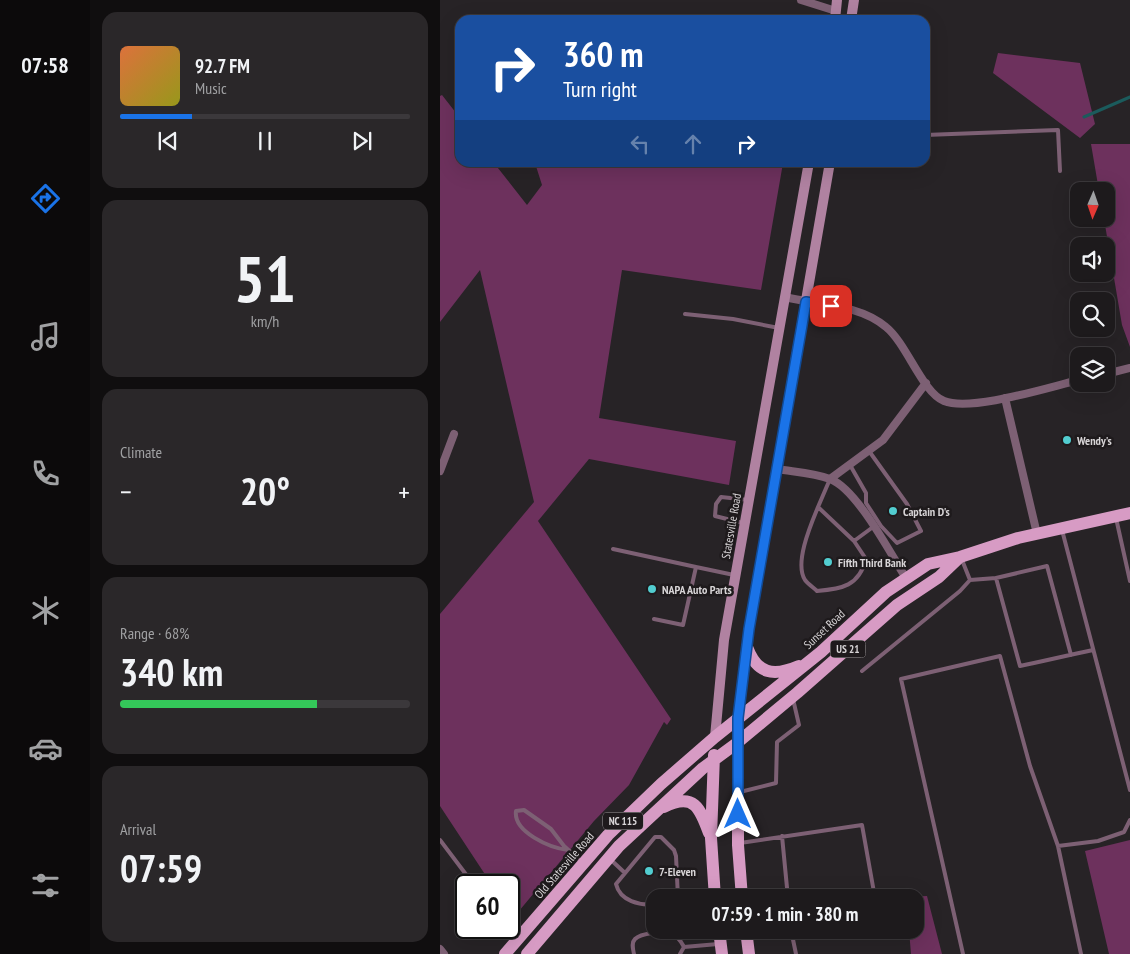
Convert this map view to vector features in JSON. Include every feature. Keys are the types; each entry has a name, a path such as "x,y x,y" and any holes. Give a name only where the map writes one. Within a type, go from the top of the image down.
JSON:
{"main road":[{"path":"835,15 837,0"},
{"path":"852,15 854,0"},
{"name":"Statesville Road","path":"714,889 711,838 714,758 724,640 808,167"},
{"path":"741,889 738,844 738,718 747,646 829,167"},
{"name":"Sunset Road","path":"715,737 808,662 864,611 906,578 928,564 960,557 1001,542 1130,513"},
{"name":"Sunset Road","path":"737,743 896,605 939,577 960,557"},
{"path":"747,646 754,663 768,672 789,670 808,662"},
{"name":"Old Statesville Road","path":"520,936 621,822 715,737"},
{"name":"NC 115","path":"527,954 609,858 714,758 737,743"},
{"path":"658,810 675,801 692,802 700,812 711,838"},
{"name":"Old Statesville Road","path":"505,954 518,939"},
{"path":"747,939 749,954"}],"street":[{"path":"800,0 833,15"},
{"path":"785,297 842,308 870,316 887,327 934,394 944,401 956,404 1004,398 1070,382"},
{"path":"1115,372 1130,368"},
{"path":"830,479 883,440 926,382"},
{"path":"1004,398 1037,534"},
{"path":"440,471 454,434"},
{"path":"777,469 830,479 850,493 906,578"},
{"path":"440,948 444,954"}],"lane":[{"path":"930,135 1058,130 1060,171"},
{"path":"685,314 733,319 779,328"},
{"path":"850,465 866,493 866,503 881,526 897,543 921,531 907,504 868,452"},
{"path":"818,507 854,541 866,559 859,576 844,589 817,592 805,580 802,567 808,531 818,507 830,479"},
{"path":"745,524 715,516 716,504 721,497 750,500"},
{"path":"1115,516 1130,581"},
{"path":"854,541 873,527"},
{"path":"1061,528 1130,790"},
{"path":"613,549 736,575"},
{"path":"960,557 970,580"},
{"path":"862,671 960,591 970,580 996,578 1047,566 1071,655"},
{"path":"654,619 683,625 696,567"},
{"path":"996,578 1020,666 1093,650"},
{"path":"963,954 901,679 1000,656 1030,766 1058,846 1081,954"},
{"path":"738,793 776,783 777,742 800,725 792,697"},
{"path":"568,850 550,846 525,831 516,822 516,811 524,810 541,821 583,863"},
{"path":"1058,846 1098,841 1124,832 1130,820"},
{"path":"738,844 862,825 874,889"},
{"path":"782,836 787,889"},
{"path":"646,904 635,904 617,889 616,884 655,837 661,837 674,850 678,889"},
{"path":"440,840 466,874"},
{"path":"609,858 625,872"},
{"path":"634,954 632,945 635,939 640,936 661,932 670,933 677,937 684,946 721,949"},
{"path":"793,939 796,954"},
{"path":"680,954 684,946"}],"shaded area":[{"path":"998,53 1080,63 1095,124 1080,138 993,73"},
{"path":"442,95 455,112 455,167 497,167 527,205 542,185 536,167 782,167 761,290 622,270 599,418 736,441 729,485 589,459 538,521 671,719 667,725 664,722 629,785 594,821 520,910 520,874 485,874 440,806 440,614 534,502 480,270 440,322 440,96"},
{"path":"1091,144 1130,144 1130,347 1122,325 1115,282 1115,237 1107,237 1106,228 1115,228 1115,182 1097,182"},
{"path":"1130,840 1130,954 1109,954 1085,851"},
{"path":"924,896 927,896 942,954 911,954 910,939 924,939"}],"waterway":[{"path":"1084,117 1130,97"}],"place":[{"name":"Wendy's","path":"1067,440"},
{"name":"Captain D's","path":"893,511"},
{"name":"Fifth Third Bank","path":"828,562"},
{"name":"NAPA Auto Parts","path":"652,589"},
{"name":"7-Eleven","path":"649,871"}],"route":[{"path":"738,814 738,718 749,629 806,302 831,306"}]}
